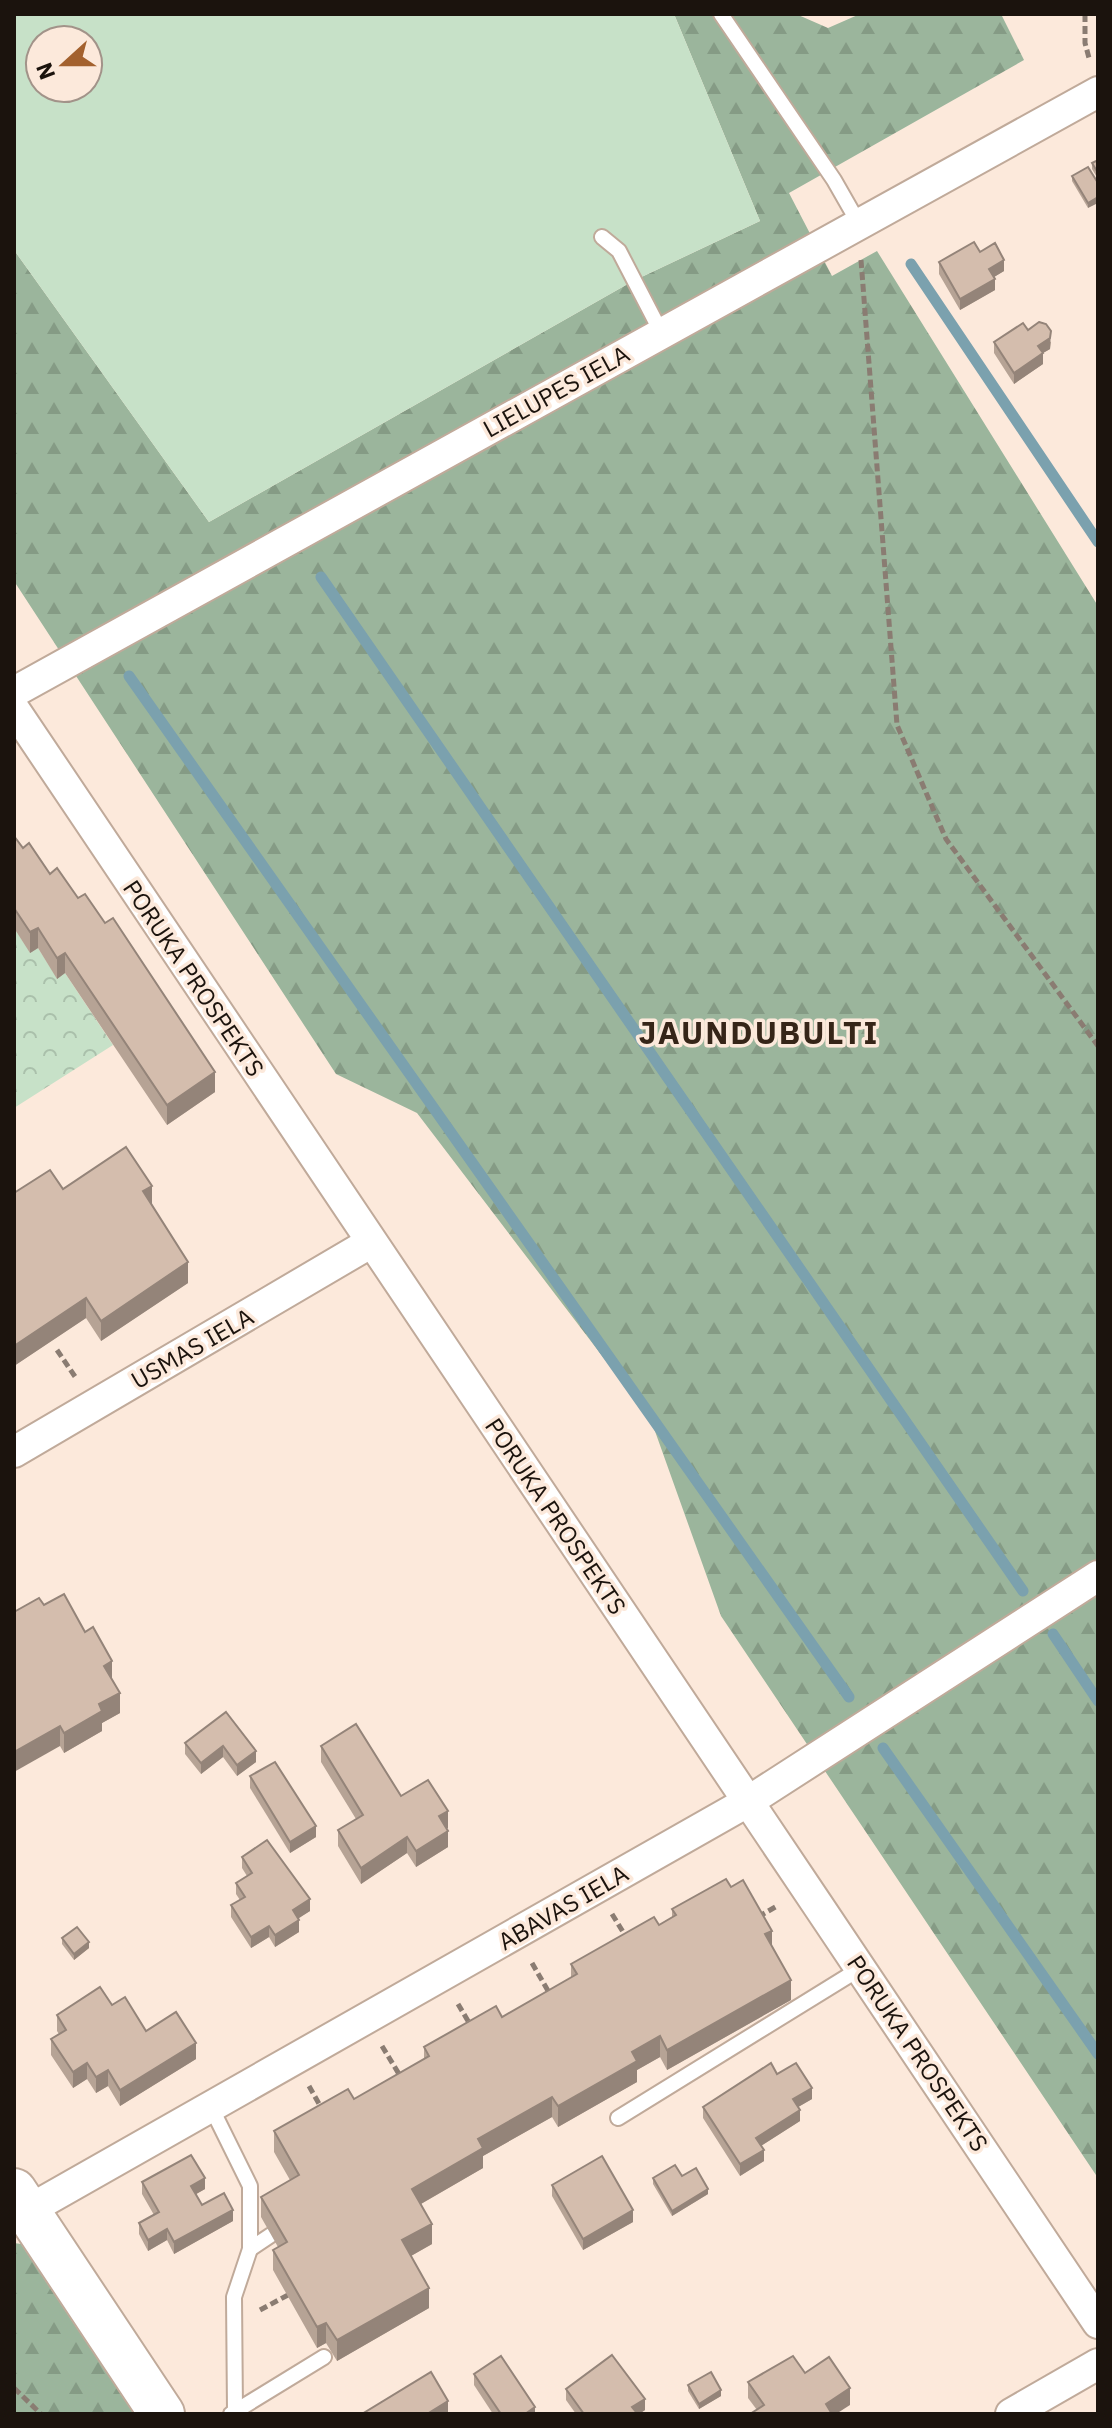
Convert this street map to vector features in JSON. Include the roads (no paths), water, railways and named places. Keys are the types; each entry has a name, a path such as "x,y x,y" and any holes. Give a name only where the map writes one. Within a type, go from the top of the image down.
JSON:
{"main road":[{"path":"18,2206 162,2414"}],"street":[{"name":"LIELUPES IELA","path":"14,692 858,222 1098,92"},
{"name":"PORUKA PROSPEKTS","path":"14,709 1098,2323"},
{"name":"USMAS IELA","path":"14,1452 370,1243"},
{"name":"ABAVAS IELA","path":"18,2206 211,2107 749,1801 1098,1576"},
{"path":"1011,2414 1098,2364"}],"lane":[{"path":"721,14 834,180 858,222"},
{"path":"602,237 619,251 661,332"},
{"path":"618,2118 861,1968"},
{"path":"211,2107 250,2186 250,2249 234,2297 233,2413"},
{"path":"250,2249 271,2235"},
{"path":"233,2413 324,2357"}],"waterway":[{"path":"911,264 1098,542"},
{"path":"321,577 1023,1591"},
{"path":"129,676 849,1697"},
{"path":"1053,1634 1098,1701"},
{"path":"883,1748 1098,2054"}],"district":[{"name":"JAUNDUBULTI","path":"759,1032"}]}
